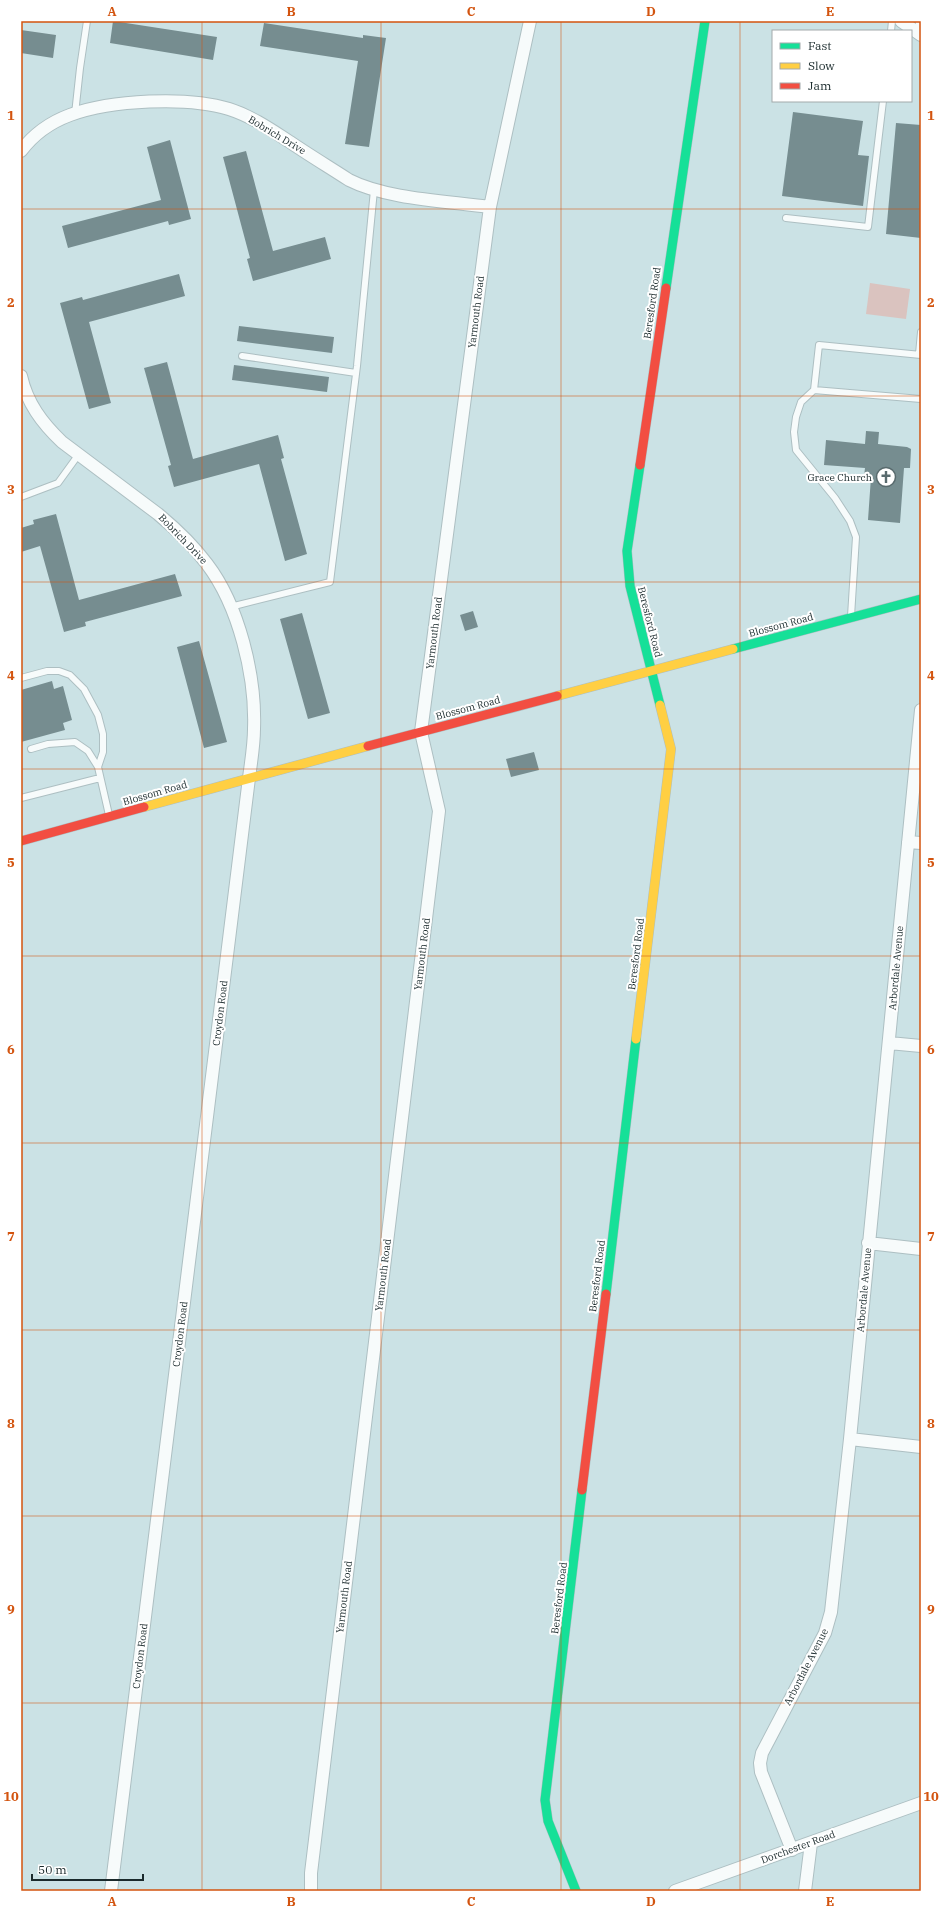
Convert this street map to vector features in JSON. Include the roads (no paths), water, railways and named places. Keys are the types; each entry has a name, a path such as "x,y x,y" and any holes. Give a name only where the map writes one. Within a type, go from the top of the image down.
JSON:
{"street":[{"name":"Yarmouth Road","path":"311,1891 311,1873 439,811 421,732 490,207 530,21"},
{"name":"Beresford Road","path":"576,1891 548,1821 546,1800 671,749 630,586 627,551 705,21"},
{"path":"901,21 919,30"},
{"name":"Bobrich Drive","path":"21,151 39,133 49,126 75,114 116,106 161,102 205,103 229,109 262,124 348,180 364,188 490,207"},
{"name":"Bobrich Drive","path":"21,376 28,398 44,423 62,442 172,525 208,564 217,578 230,607 243,643 252,685 254,729 249,778"},
{"name":"Blossom Road","path":"21,841 249,778 921,599"},
{"name":"Arbordale Avenue","path":"792,1850 761,1772 760,1763 762,1753 829,1622 850,1439 921,710"},
{"name":"Croydon Road","path":"111,1891 249,778"},
{"path":"908,842 921,843"},
{"path":"889,1043 921,1046"},
{"path":"868,1243 921,1249"},
{"path":"850,1439 921,1447"},
{"name":"Dorchester Road","path":"676,1891 921,1803"},
{"path":"806,1891 811,1843"}],"lane":[{"path":"75,114 87,21"},
{"path":"786,218 868,227 883,102"},
{"path":"230,607 330,582 356,373 374,190"},
{"path":"851,618 856,536 850,521 835,498 796,450 794,432 796,417 801,402 814,390 819,345 920,354 921,332"},
{"path":"242,356 356,373"},
{"path":"814,390 921,399"},
{"path":"21,497 58,483 79,454"},
{"path":"21,678 47,671 59,671 70,675 84,689 98,715 104,734 103,752 98,766"},
{"path":"31,749 48,744 75,742 88,751 98,766 109,817"},
{"path":"21,798 100,778"}],"place":[{"name":"Grace Church","path":"886,477"}]}
